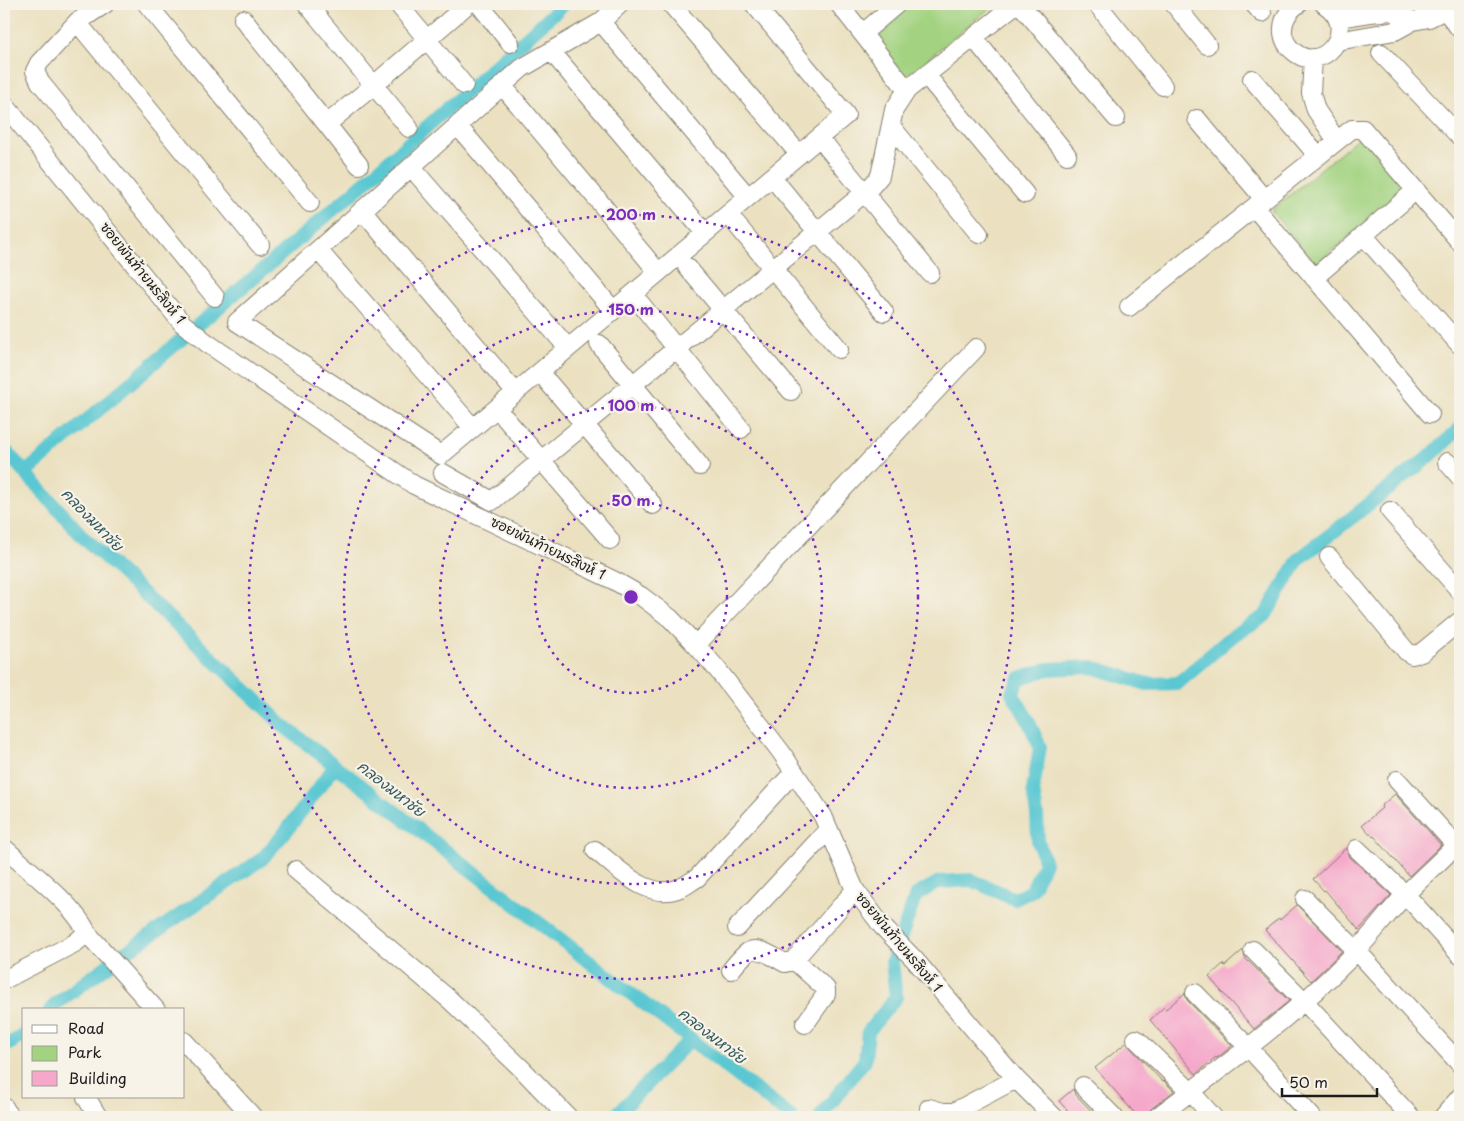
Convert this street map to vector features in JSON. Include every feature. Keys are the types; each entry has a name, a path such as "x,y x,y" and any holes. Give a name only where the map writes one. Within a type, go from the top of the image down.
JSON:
{"street":[{"path":"105,4 77,22 39,62 35,71 40,82 214,297"},
{"path":"147,4 310,203"},
{"path":"306,4 409,128"},
{"path":"398,4 464,85"},
{"path":"327,124 468,4"},
{"path":"479,4 510,43"},
{"path":"620,4 601,22 522,68 237,322 441,455 846,114 754,4"},
{"path":"671,4 799,154"},
{"path":"839,4 906,90"},
{"path":"863,33 898,4"},
{"path":"443,473 492,501 869,189 880,176 894,110 906,90 1018,4 1116,118"},
{"path":"1097,4 1163,86"},
{"path":"1174,4 1208,45"},
{"path":"1291,6 1285,18 1283,27 1284,37 1294,53 1312,58 1330,52 1339,36 1338,18 1324,4"},
{"path":"1337,41 1395,31 1413,21 1429,18 1451,7 1460,29"},
{"path":"241,10 359,165"},
{"path":"1338,18 1391,11 1413,21"},
{"path":"77,22 260,245"},
{"path":"601,22 748,197"},
{"path":"974,38 1067,155"},
{"path":"550,51 705,233"},
{"path":"1381,52 1460,137"},
{"path":"1312,58 1311,93 1316,110 1337,141"},
{"path":"926,75 1025,194"},
{"path":"1252,79 1318,156"},
{"path":"502,85 658,272"},
{"name":"ซอยพันท้ายนรสิงห์ 1","path":"4,104 182,323 207,343 422,488 615,581 641,596 670,618 717,669 794,772 822,816 855,890 882,926 915,960 1016,1079 1054,1117"},
{"path":"1197,119 1314,278 1430,414"},
{"path":"457,125 613,310"},
{"path":"890,126 979,234"},
{"path":"1129,307 1352,129 1363,129 1460,242"},
{"path":"827,147 930,273"},
{"path":"411,167 568,348"},
{"path":"780,187 884,312"},
{"path":"1314,278 1416,190"},
{"path":"362,210 515,392"},
{"path":"736,224 839,349"},
{"path":"1363,236 1460,345"},
{"path":"318,250 473,428"},
{"path":"687,267 791,391"},
{"path":"640,303 741,429"},
{"path":"599,344 700,466"},
{"path":"696,645 976,348"},
{"path":"548,382 653,505"},
{"path":"505,418 610,540"},
{"path":"1447,462 1460,477"},
{"path":"1390,511 1460,591"},
{"path":"1329,557 1407,652 1412,655 1421,653 1460,621"},
{"path":"595,850 639,884 658,892 678,889 697,878 794,772"},
{"path":"1158,1117 1304,1001 1357,950 1406,894 1459,845 1398,780"},
{"path":"737,928 828,830"},
{"path":"4,848 56,894 84,925 87,933 154,1008"},
{"path":"1357,849 1406,894 1460,955"},
{"path":"296,870 450,1000 522,1069 568,1117"},
{"path":"731,970 747,953 753,950 761,951 785,963 794,960 855,890"},
{"path":"1305,899 1357,950 1460,1064"},
{"path":"4,980 75,943 87,933"},
{"path":"1253,950 1304,1001 1411,1117"},
{"path":"794,960 826,988 826,994 804,1024"},
{"path":"1195,993 1312,1117"},
{"path":"1136,1039 1191,1092 1213,1117"},
{"path":"185,1042 253,1117"},
{"path":"929,1108 943,1112 954,1112 1016,1079"},
{"path":"1083,1086 1114,1117"},
{"path":"1443,1117 1460,1097"},
{"path":"87,1098 98,1117"},
{"path":"4,1107 10,1117"}],"green space":[{"path":"909,4 995,4 904,78 871,35"},
{"path":"1361,135 1406,188 1316,264 1271,211"}],"building":[{"path":"1395,794 1441,845 1409,876 1362,825"},
{"path":"1346,848 1350,857 1391,895 1359,930 1325,890 1313,879"},
{"path":"1297,905 1342,951 1311,981 1265,930"},
{"path":"1243,950 1245,958 1289,1001 1254,1029 1209,977"},
{"path":"1185,993 1187,1000 1232,1046 1196,1074 1150,1020 1164,1007 1166,1009"},
{"path":"1126,1043 1174,1091 1143,1117 1138,1117 1095,1068"},
{"path":"1073,1089 1075,1094 1097,1117 1073,1117 1059,1101"}],"waterway":[{"path":"25,473 355,191 564,4"},
{"path":"820,1117 865,1060 868,1032 896,997 892,962 916,895 939,882 971,880 1015,899 1031,891 1045,863 1038,841 1037,815 1033,790 1040,747 1028,720 1012,693 1020,678 1048,669 1092,667 1147,684 1178,683 1235,634 1265,616 1299,559 1429,457 1460,428"},
{"name":"คลองมหาชัย","path":"4,449 83,537 285,727 791,1117"},
{"path":"52,1008 126,952 262,859 287,830 335,766"},
{"path":"4,1047 22,1036"},
{"path":"614,1117 691,1039"}]}
